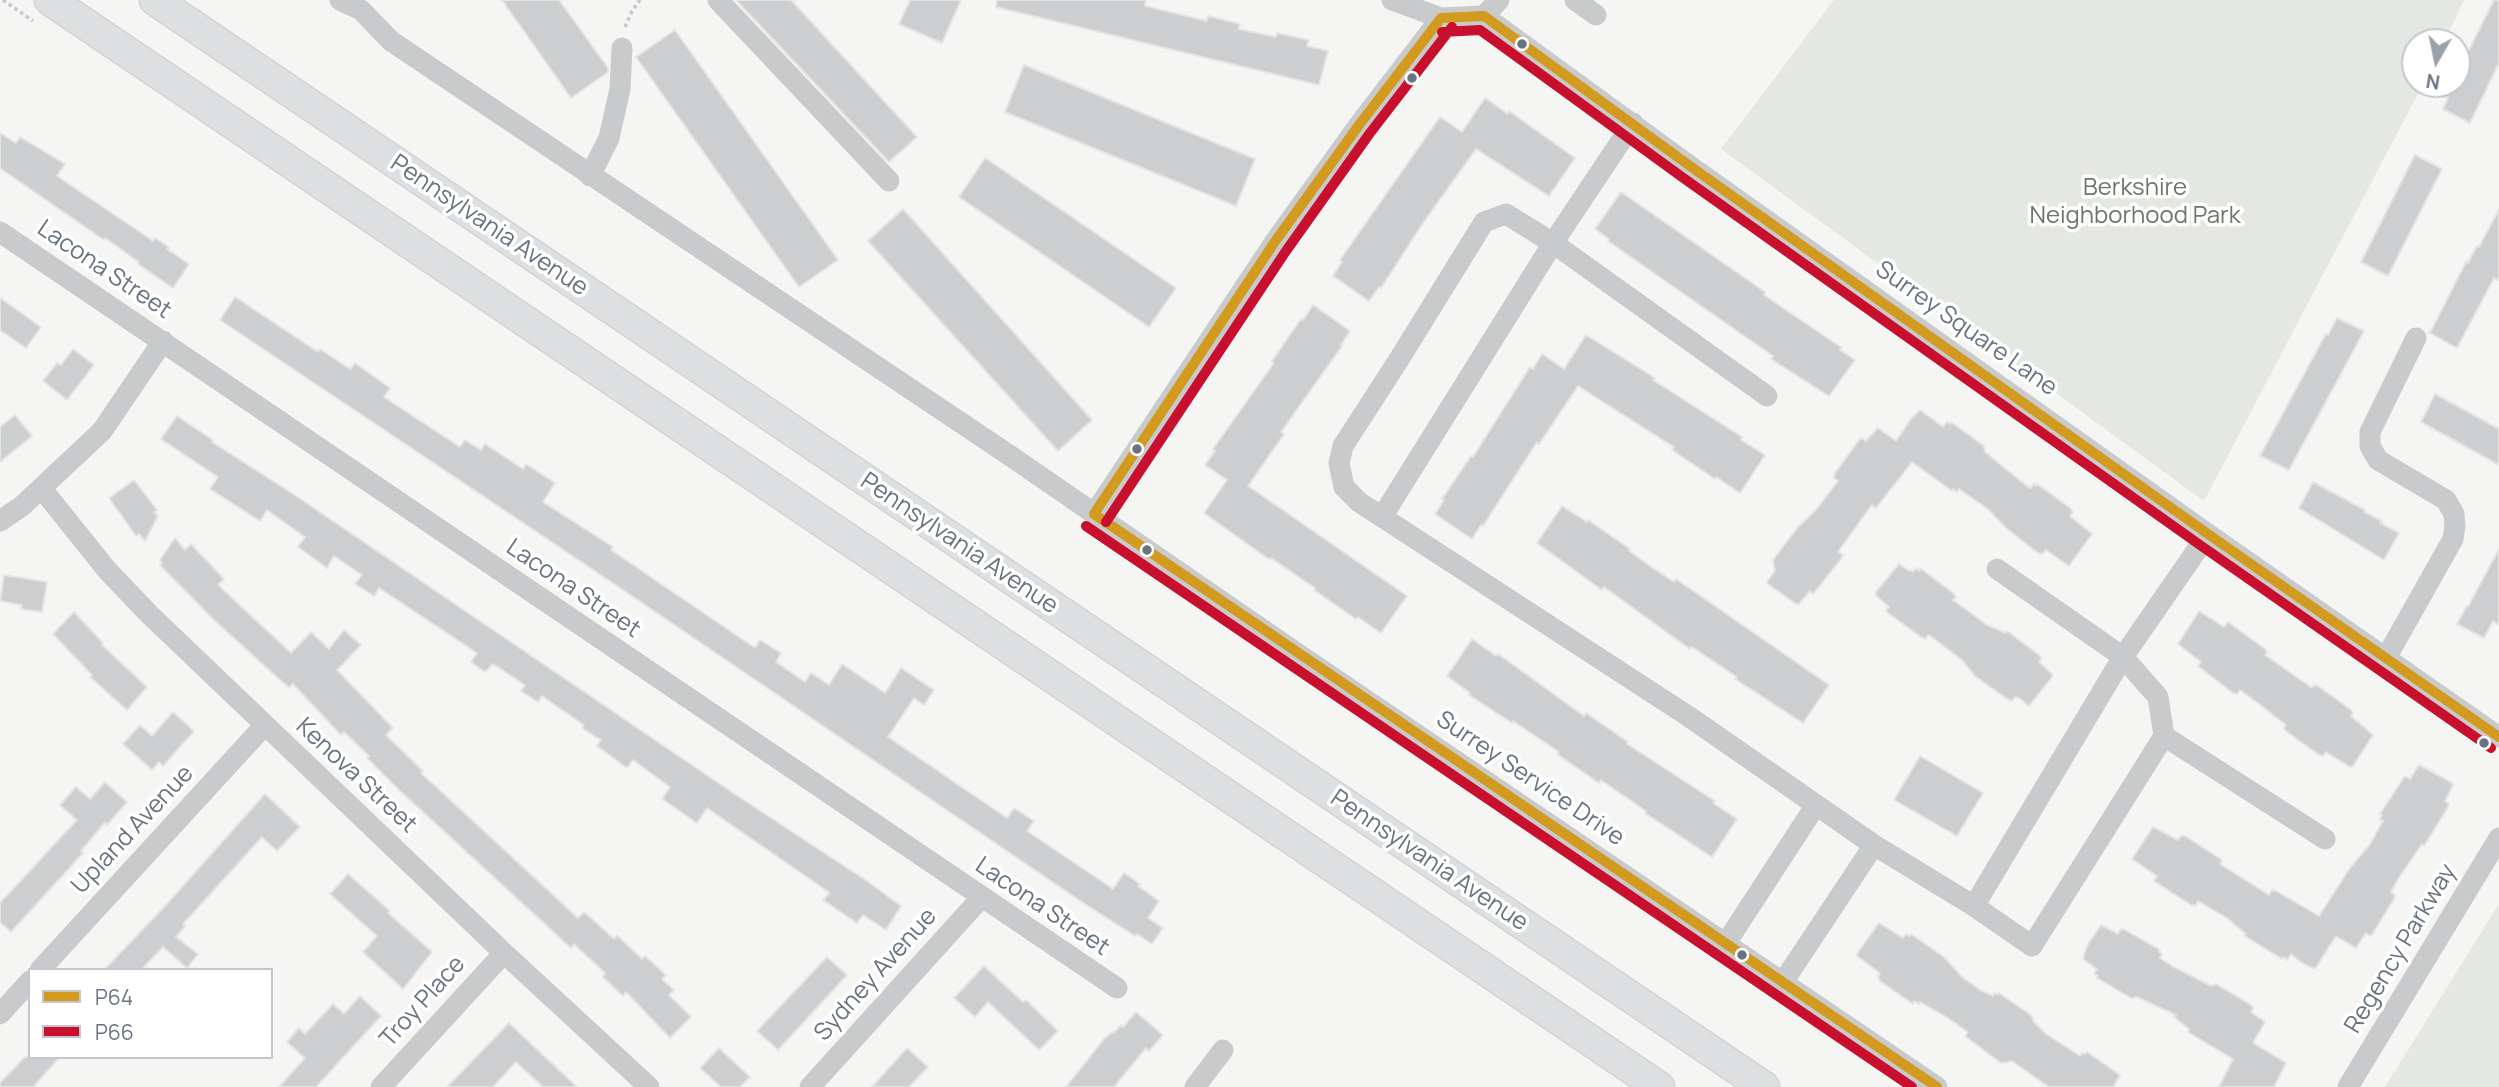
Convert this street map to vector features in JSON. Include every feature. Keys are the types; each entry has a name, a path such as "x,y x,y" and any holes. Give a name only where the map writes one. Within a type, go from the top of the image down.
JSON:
{"highway":[{"path":"50,0 1658,1087"},
{"name":"Pennsylvania Avenue","path":"155,0 1764,1087"}],"street":[{"name":"Surrey Service Drive","path":"340,0 361,10 391,41 1094,514 1937,1087"},
{"path":"718,0 889,181"},
{"name":"Surrey Square Lane","path":"1392,0 1441,19 1491,8 1633,123 2208,534 2499,737"},
{"path":"1575,0 1596,15"},
{"path":"1094,514 1275,243 1359,125 1441,19"},
{"path":"590,176 609,138 620,89 622,48"},
{"path":"1382,517 1553,243 1633,123"},
{"path":"1767,396 1553,243 1506,214 1484,222 1343,446 1339,463 1344,487 1359,502 1688,716 1874,845 1974,906 2032,946 2164,736 2158,697 2123,657 1997,569"},
{"name":"Lacona Street","path":"0,232 1117,988"},
{"path":"2386,658 2454,540 2454,514 2446,500 2378,460 2370,446 2370,432 2416,338"},
{"path":"0,521 42,489 102,431 163,341"},
{"name":"Kenova Street","path":"42,489 116,579 264,726 649,1087"},
{"path":"1974,906 2123,657 2208,534"},
{"name":"Upland Avenue","path":"42,968 264,726"},
{"path":"2164,736 2325,839"},
{"path":"1726,943 1816,805"},
{"name":"Regency Parkway","path":"2348,1087 2499,838"},
{"path":"1783,982 1874,845"},
{"name":"Sydney Avenue","path":"810,1087 981,898"},
{"name":"Troy Place","path":"382,1087 504,953"},
{"path":"0,1014 28,983"},
{"path":"1195,1087 1223,1050"}],"green space":[{"name":"Berkshire Neighborhood Park","path":"1834,0 2464,0 2451,28 2401,28 2401,98 2416,98 2204,501 1721,149"},
{"path":"2499,904 2499,1087 2385,1087 2471,949"}],"building":[{"path":"502,0 559,0 608,68 608,72 571,98"},
{"path":"736,0 791,0 917,137 889,162"},
{"path":"910,0 961,0 942,43 899,24"},
{"path":"997,0 1146,0 1145,6 1207,21 1208,16 1240,24 1238,29 1276,37 1277,33 1309,40 1307,46 1328,51 1319,85 996,7"},
{"path":"2494,0 2499,0 2499,63 2470,123 2443,109 2448,98 2471,98 2471,46"},
{"path":"675,30 838,260 799,287 636,57"},
{"path":"1024,65 1255,159 1236,206 1005,112"},
{"path":"1485,98 1508,114 1509,111 1575,158 1549,196 1476,149 1381,288 1379,287 1369,301 1333,276 1342,262 1340,260 1440,117 1462,132"},
{"path":"0,133 16,143 20,137 65,164 57,176 153,241 155,238 169,247 167,249 189,264 173,288 105,238 104,240 0,168"},
{"path":"2415,155 2442,169 2388,276 2361,262"},
{"path":"985,158 1176,288 1149,327 959,197"},
{"path":"1621,192 1765,292 1764,295 1842,348 1840,350 1855,360 1829,396 1771,359 1773,356 1608,241 1609,239 1595,229"},
{"path":"903,209 1092,420 1058,451 868,241"},
{"path":"2499,209 2499,280 2494,278 2457,348 2430,333 2466,262 2468,263 2477,246 2479,247"},
{"path":"235,297 318,352 320,349 350,369 355,363 390,388 384,397 460,447 465,440 481,450 485,444 523,469 526,464 555,483 543,502 613,547 611,550 755,648 760,640 781,653 776,662 805,682 811,673 829,685 842,664 885,693 901,668 934,690 924,705 914,698 888,737 1007,818 1014,808 1034,821 1027,831 1113,889 1124,873 1140,884 1138,886 1159,901 1148,918 1163,928 1152,944 1082,902 220,320"},
{"path":"0,298 41,327 26,348 0,330"},
{"path":"1313,305 1350,331 1281,432 1284,434 1248,486 1407,596 1381,633 1358,617 1356,619 1204,513 1227,480 1205,465 1215,451 1213,449"},
{"path":"2337,318 2364,331 2289,470 2260,456"},
{"path":"1586,335 1655,378 1653,380 1742,437 1741,440 1765,455 1740,493 1578,386 1472,539 1435,514 1444,500 1442,499 1471,456 1473,457 1530,367 1533,369 1542,354 1564,369"},
{"path":"73,349 94,365 67,400 43,381 57,363 61,365"},
{"path":"2435,394 2499,429 2499,465 2421,422"},
{"path":"1920,410 1943,427 1947,422 1951,422 1984,446 1985,452 2027,486 2031,488 2034,483 2036,486 2037,484 2070,508 2073,512 2070,516 2092,534 2069,566 2046,550 2042,554 2038,553 2006,528 1988,509 1959,489 1957,492 1953,489 1952,491 1912,462 1876,508 1872,505 1838,552 1843,555 1841,559 1813,594 1810,591 1796,604 1768,584 1775,571 1773,560 1838,481 1834,478 1835,473 1859,440 1862,438 1866,441 1878,428 1896,441"},
{"path":"15,415 32,436 0,462 0,427"},
{"path":"177,416 867,881 901,906 886,930 863,915 857,923 823,900 830,893 707,808 697,823 662,799 670,787 633,760 627,768 597,746 601,740 582,728 584,725 542,696 538,702 521,691 525,685 493,664 485,672 471,662 477,653 379,588 374,596 355,584 362,575 334,556 327,568 298,547 305,537 267,510 260,521 210,489 218,477 161,439"},
{"path":"134,480 157,510 154,512 158,516 145,541 139,534 136,536 109,498"},
{"path":"2313,482 2365,510 2364,512 2382,521 2380,523 2399,533 2384,560 2299,508"},
{"path":"1562,506 1587,522 1588,520 1650,566 1674,582 1676,579 1829,685 1803,723 1735,679 1737,677 1692,647 1690,649 1604,587 1602,590 1537,543"},
{"path":"175,538 185,550 191,544 224,579 218,585 291,653 311,632 329,649 344,630 361,645 337,670 393,728 386,735 423,771 421,773 578,918 584,912 614,939 617,935 642,959 645,956 666,975 662,979 674,990 669,995 691,1017 670,1038 626,992 623,996 603,977 605,973 574,944 571,948 398,789 367,758 369,756 344,732 341,735 293,684 289,688 214,620 160,565 160,560"},
{"path":"2499,549 2499,625 2493,621 2484,638 2457,624"},
{"path":"1899,564 1913,572 1916,568 1919,571 1920,568 1953,593 1956,597 1953,600 1987,625 2006,633 2007,631 2042,658 2039,662 2052,677 2029,706 2019,698 2015,697 2012,701 2007,699 1975,676 1962,660 1932,637 1921,637 1888,613 1886,610 1889,607 1876,592"},
{"path":"4,575 47,582 42,612 21,609 22,605 0,601"},
{"path":"2199,611 2224,627 2228,622 2265,649 2265,655 2312,688 2314,685 2318,686 2351,710 2351,716 2373,735 2353,766 2350,767 2326,752 2323,756 2319,755 2286,731 2286,725 2258,703 2240,690 2237,694 2233,693 2198,666 2201,662 2178,644"},
{"path":"74,612 102,645 147,687 127,710 90,677 92,675 53,634"},
{"path":"1472,639 1496,656 1498,654 1584,716 1586,713 1737,819 1712,857 1601,780 1599,783 1513,721 1512,723 1469,695 1470,693 1447,676"},
{"path":"173,712 194,731 163,766 159,762 152,770 123,744 140,725 152,736"},
{"path":"1920,756 1983,793 1957,836 1894,800"},
{"path":"2419,765 2451,782 2453,785 2445,801 2449,804 2448,807 2424,846 2422,844 2398,879 2391,892 2395,895 2394,899 2373,933 2370,936 2366,933 2356,948 2336,936 2315,969 2291,954 2287,960 2283,957 2282,959 2245,936 2246,934 2227,918 2198,901 2196,905 2191,905 2154,881 2157,876 2132,859 2153,827 2178,840 2185,836 2222,860 2220,864 2269,895 2272,890 2276,891 2319,916 2350,868 2370,844 2383,821 2380,814 2395,791 2405,776 2410,779"},
{"path":"105,782 127,802 107,825 105,822 81,851 83,853 11,932 0,922 0,903 77,820 60,805 76,787 90,799"},
{"path":"265,794 300,827 277,851 262,837 183,924 185,926 176,937 198,954 187,968 163,947 143,968 106,968"},
{"path":"348,874 432,952 403,989 363,952 377,936 330,894"},
{"path":"1879,923 1903,938 1906,934 1911,934 1944,957 1962,977 1980,990 1993,996 1999,993 2032,1016 2034,1022 2046,1034 2080,1056 2087,1052 2120,1075 2113,1087 2049,1087 2012,1061 2001,1063 1965,1036 1968,1032 1945,1016 1920,1002 1919,1004 1914,1001 1913,1004 1880,981 1880,973 1857,956"},
{"path":"2101,925 2118,934 2121,929 2125,930 2160,950 2160,958 2172,966 2211,986 2216,984 2251,1005 2251,1012 2265,1022 2253,1043 2286,1063 2274,1087 2219,1087 2233,1059 2188,1032 2189,1029 2174,1017 2176,1015 2137,997 2131,998 2097,978 2094,974 2097,969 2083,959 2087,946"},
{"path":"827,957 847,975 778,1050 757,1031"},
{"path":"984,966 1023,1002 1026,1000 1058,1031 1039,1050 988,1002 975,1017 954,998"},
{"path":"360,996 381,1016 316,1087 279,1087 305,1058 287,1042 299,1028 305,1034 333,1004 344,1014"},
{"path":"1136,1012 1163,1035 1149,1051 1146,1048 1114,1087 1066,1087 1105,1038 1121,1025 1123,1027"},
{"path":"509,1023 577,1087 543,1087 516,1062 493,1087 447,1087"},
{"path":"719,1048 750,1077 740,1087 721,1087 700,1068"},
{"path":"907,1048 928,1067 909,1087 872,1087"},
{"path":"25,1057 58,1059 33,1087 0,1087 0,1083"}],"transit line":[{"name":"P64","path":"1441,18 1484,16 1690,166 2208,534 2499,737"},
{"name":"P64","path":"1094,514 1274,243 1441,18"},
{"name":"P66","path":"1106,522 1286,251 1370,133 1452,27"},
{"name":"P66","path":"1442,32 1480,30 2200,545 2491,748"},
{"name":"P64","path":"1094,514 1937,1087"},
{"name":"P66","path":"1086,526 1912,1087"}]}
